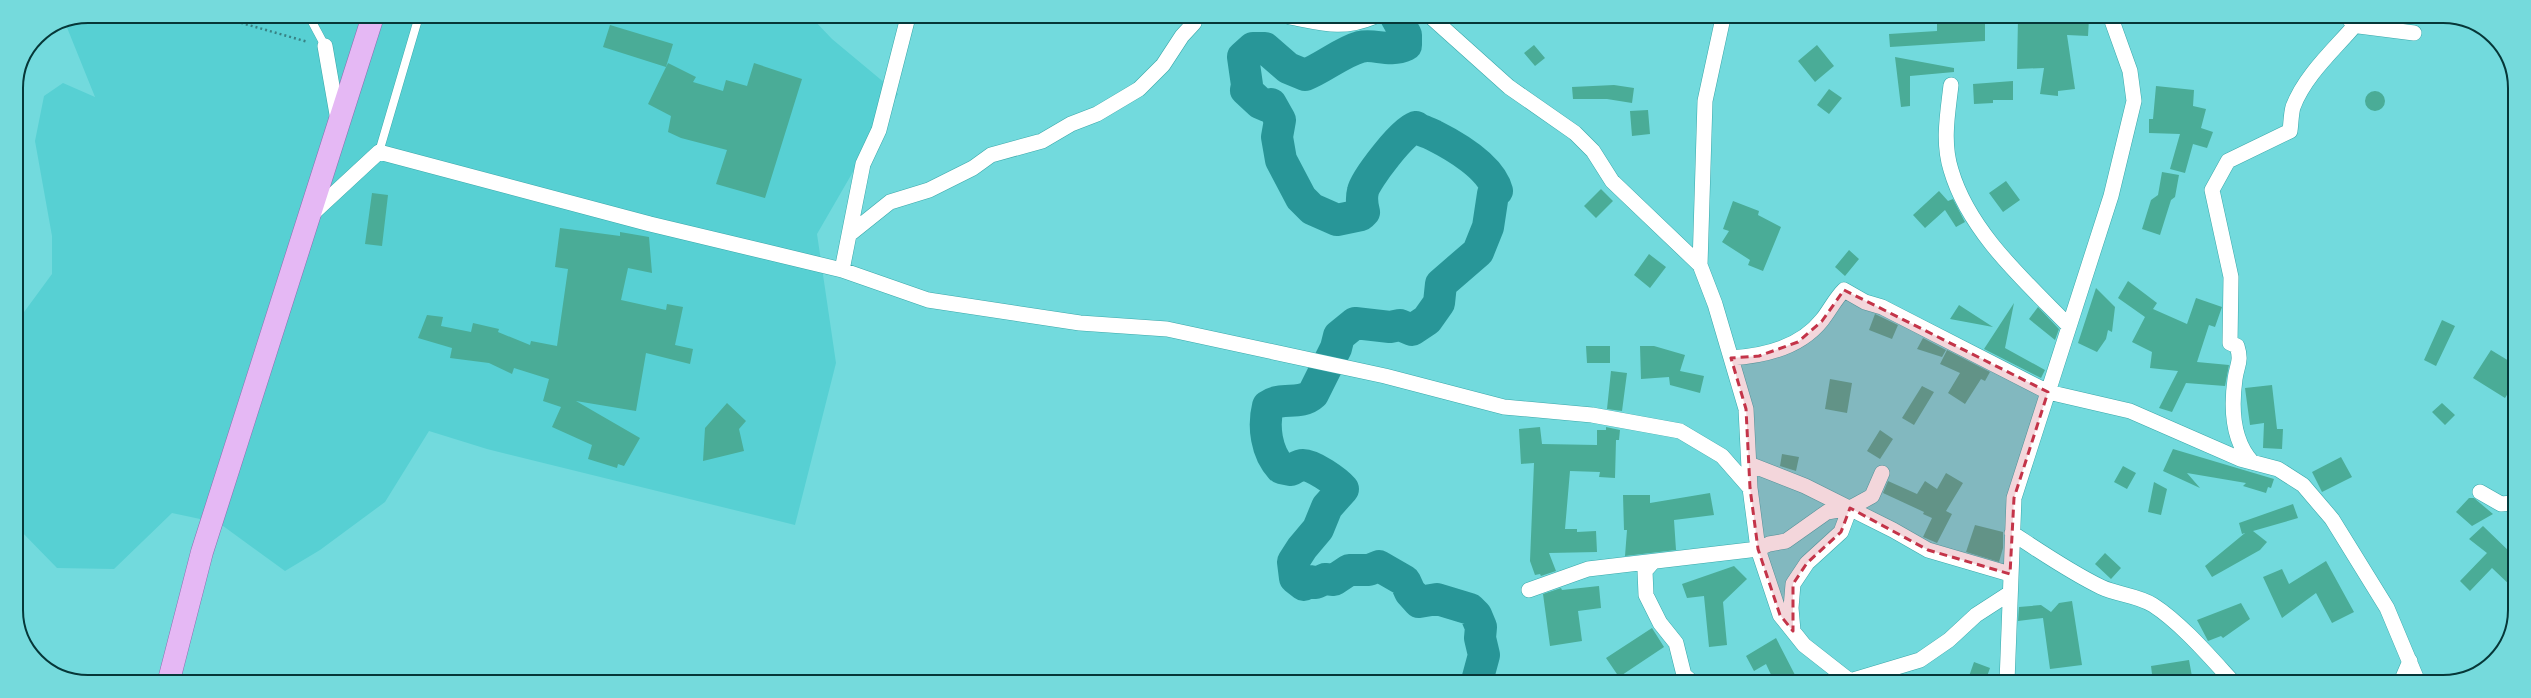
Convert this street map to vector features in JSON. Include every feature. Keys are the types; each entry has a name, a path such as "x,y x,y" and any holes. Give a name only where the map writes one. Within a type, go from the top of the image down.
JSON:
{"main road":[{"path":"170,675 202,552 339,128 371,23"}],"street":[{"path":"842,270 863,164 879,130 906,23"},
{"path":"850,234 890,202 929,190 974,168 991,155 1042,141 1071,124 1096,114 1139,89 1163,64 1182,36 1194,23"},
{"path":"1323,23 1339,26 1358,23"},
{"path":"1438,23 1509,87 1575,132 1594,151 1612,181 1700,266 1716,304 1746,409 1750,488 1758,549 1780,615 1804,645 1842,675"},
{"path":"1700,266 1705,101 1722,23"},
{"path":"2007,675 2014,498 2111,196 2134,101 2130,71 2113,23"},
{"path":"2252,462 2244,452 2237,438 2234,392 2241,359 2237,346 2230,343 2231,277 2212,190 2228,161 2290,131 2292,109 2299,94 2340,40 2351,23"},
{"path":"2362,23 2414,33"},
{"path":"325,46 339,128"},
{"path":"1951,85 1946,128 1950,169 1961,196 1984,233 2011,266 2069,326"},
{"path":"310,215 379,152 650,224 842,270 928,300 1080,323 1167,329 1336,366 1504,408 1592,415 1680,431 1722,456 1750,488"},
{"path":"1731,358 1759,356 1798,342 1822,321 1844,290 1865,302 1882,307 2048,392 2130,411 2252,462 2278,469 2303,485 2332,519 2387,608 2415,675"},
{"path":"1749,464 1805,486 1850,508 1928,550 2010,574"},
{"path":"1528,590 1588,569 1652,563 1758,549 1786,541 1827,512 1850,508 1872,496 1882,473"},
{"path":"2480,492 2501,504 2508,503"},
{"path":"1793,632 1791,608 1793,584 1807,563 1841,532 1850,508"},
{"path":"2012,533 2102,588 2135,597 2153,605 2183,631 2226,675"},
{"path":"1652,563 1645,571 1646,595 1660,623 1676,642 1684,675"},
{"path":"1870,675 1920,660 1949,640 1976,615 2010,593"},
{"path":"2404,675 2410,661"}],"lane":[{"path":"313,23 325,46"},
{"path":"379,152 416,23"}],"path":[{"path":"239,23 281,36 325,46"}],"highlighted area":[{"path":"1844,290 2048,392 2014,498 2010,574 1928,550 1850,508 1841,532 1807,563 1793,584 1793,631 1780,615 1758,549 1750,488 1746,409 1731,358 1759,356 1798,342 1822,321"}],"shaded area":[{"path":"88,23 817,23 832,39 898,94 817,234 836,363 795,525 487,449 429,431 385,502 320,550 285,571 219,523 172,513 114,569 57,568 23,533 23,313 52,274 52,236 35,141 44,96 63,83 95,97 67,27 75,24"}],"building":[{"path":"1937,23 1985,23 1985,41 1890,47 1889,34 1937,31"},
{"path":"2018,23 2089,23 2088,36 2067,35 2075,89 2058,91 2058,96 2040,94 2044,68 2017,69"},
{"path":"610,25 673,44 666,67 603,47"},
{"path":"1534,45 1545,58 1535,66 1524,53"},
{"path":"1817,45 1834,66 1815,82 1798,61"},
{"path":"1895,57 1954,68 1954,72 1910,76 1910,106 1901,107"},
{"path":"668,63 696,77 693,82 723,91 726,80 747,86 754,63 802,79 765,198 716,184 727,150 681,138 668,132 671,116 648,104"},
{"path":"2013,81 2013,100 1993,100 1993,103 1974,104 1973,84"},
{"path":"1614,85 1634,88 1632,103 1607,99 1573,99 1572,87"},
{"path":"2156,86 2194,90 2193,106 2206,109 2201,128 2213,132 2207,148 2193,144 2185,173 2170,169 2180,134 2149,133 2149,119 2153,119"},
{"path":"1829,89 1842,98 1829,114 1817,105"},
{"path":"2375,91 2382,94 2385,101 2382,108 2375,111 2368,108 2365,101 2368,94"},
{"path":"1648,110 1650,134 1632,136 1630,111"},
{"path":"2162,172 2179,175 2175,197 2171,200 2160,235 2142,229 2151,200 2158,195"},
{"path":"2006,181 2020,200 2003,212 1989,193"},
{"path":"1601,189 1613,201 1596,218 1584,206"},
{"path":"1939,191 1948,201 1953,199 1965,222 1956,227 1945,210 1925,228 1913,215"},
{"path":"372,193 388,195 382,246 365,244"},
{"path":"1733,201 1759,211 1758,215 1781,227 1763,271 1748,265 1750,260 1722,242 1729,231 1723,229"},
{"path":"560,228 620,236 620,232 649,237 652,273 628,268 621,300 666,310 667,304 683,307 675,345 693,349 690,364 646,353 636,411 576,401 640,438 624,466 618,464 617,468 588,459 592,445 552,427 561,407 543,401 549,379 514,368 512,374 489,363 450,358 452,348 418,338 427,315 443,317 441,326 471,332 473,323 499,329 498,332 530,345 531,341 557,346 568,269 555,267"},
{"path":"1849,250 1859,259 1845,276 1835,267"},
{"path":"1649,254 1666,267 1650,288 1634,275"},
{"path":"2128,281 2157,303 2153,309 2187,324 2196,298 2222,307 2215,327 2209,325 2197,362 2229,365 2225,386 2186,383 2172,412 2159,408 2178,371 2150,368 2152,352 2132,342 2145,317 2118,298"},
{"path":"2096,288 2115,307 2112,332 2108,330 2106,339 2097,352 2078,343"},
{"path":"2014,303 2005,348 2045,370 2041,378 1984,349"},
{"path":"1959,305 1993,327 1950,319"},
{"path":"2038,307 2059,329 2055,340 2029,319"},
{"path":"1875,314 1898,325 1892,339 1869,330"},
{"path":"2442,320 2455,326 2436,366 2424,360"},
{"path":"1923,338 1946,350 1942,357 1917,349"},
{"path":"1586,346 1610,346 1610,363 1587,363"},
{"path":"1640,346 1654,346 1685,355 1680,371 1704,376 1700,393 1670,385 1669,377 1641,379"},
{"path":"1947,350 1990,372 1985,381 1981,379 1965,404 1948,393 1960,373 1940,364"},
{"path":"2491,350 2508,360 2508,393 2505,398 2473,378"},
{"path":"1611,371 1627,373 1622,411 1607,409"},
{"path":"1830,379 1852,383 1847,413 1825,409"},
{"path":"2272,385 2277,429 2283,429 2282,449 2263,448 2264,423 2250,425 2245,388"},
{"path":"1922,386 1934,392 1914,425 1902,418"},
{"path":"727,403 746,421 739,429 744,451 703,461 705,428"},
{"path":"2442,403 2455,415 2445,425 2432,412"},
{"path":"1540,427 1542,444 1597,445 1597,430 1606,430 1606,427 1620,430 1619,440 1616,440 1615,478 1599,477 1600,472 1570,471 1565,529 1577,529 1577,532 1596,531 1597,552 1549,553 1556,571 1541,576 1540,574 1535,575 1530,561 1534,463 1521,464 1519,429"},
{"path":"1880,430 1893,439 1880,459 1867,451"},
{"path":"2173,449 2274,479 2271,488 2268,487 2266,493 2243,486 2246,483 2187,473 2200,488 2163,471"},
{"path":"1782,454 1799,457 1796,471 1780,466"},
{"path":"2341,457 2352,477 2322,492 2312,472"},
{"path":"2123,466 2136,473 2127,489 2114,482"},
{"path":"1946,473 1963,483 1946,511 1952,514 1937,543 1923,537 1932,518 1923,514 1924,512 1883,493 1888,481 1917,494 1925,481 1937,489"},
{"path":"2154,482 2167,489 2161,515 2148,512"},
{"path":"1710,493 1714,515 1674,520 1676,550 1625,556 1627,530 1624,530 1623,495 1650,495 1650,503"},
{"path":"2469,498 2474,498 2493,514 2472,526 2456,512"},
{"path":"2293,504 2298,518 2253,531 2267,542 2260,550 2212,577 2205,566 2245,533 2242,534 2239,523"},
{"path":"1975,525 2003,532 2003,548 1999,562 1966,552"},
{"path":"2483,526 2508,550 2508,583 2492,568 2470,591 2460,581 2487,553 2469,539"},
{"path":"2105,553 2121,568 2111,579 2095,564"},
{"path":"2326,561 2354,612 2332,623 2316,593 2282,618 2263,577 2282,569 2289,584"},
{"path":"1734,566 1747,579 1723,602 1727,645 1709,647 1704,596 1687,598 1682,584"},
{"path":"1599,586 1601,608 1578,611 1582,641 1550,646 1543,594 1561,588 1562,590"},
{"path":"2072,601 2082,665 2050,669 2043,618 2018,621 2019,607 2041,605 2051,612 2059,603"},
{"path":"2241,603 2250,619 2223,638 2221,636 2208,641 2197,620"},
{"path":"1652,628 1664,647 1622,675 1618,675 1606,658"},
{"path":"1776,638 1795,675 1771,675 1766,664 1754,671 1746,656"},
{"path":"2189,660 2192,675 2152,675 2151,666"},
{"path":"1974,662 1990,668 1988,675 1969,675"}],"waterway":[{"path":"1399,23 1406,35 1406,45 1394,48 1365,46 1353,49 1305,75 1288,68 1265,48 1253,48 1243,57 1247,85 1246,90 1260,103 1267,106 1271,104 1280,120 1277,137 1281,160 1301,198 1312,209 1337,220 1361,215 1364,212 1362,197 1365,185 1386,155 1403,136 1416,127 1461,151 1488,174 1497,191 1493,194 1488,227 1478,252 1441,284 1439,303 1427,320 1412,330 1400,325 1390,327 1355,323 1339,336 1336,348 1313,394 1302,400 1273,403 1268,406 1266,430 1269,447 1276,462 1281,468 1291,470 1303,465 1307,466 1324,474 1343,489 1327,507 1318,529 1302,548 1293,562 1295,578 1304,585 1310,581 1316,583 1325,579 1334,580 1349,570 1369,570 1379,566 1405,581 1410,592 1419,602 1437,599 1470,609 1476,615 1481,627 1480,638 1484,655 1479,675"}]}
